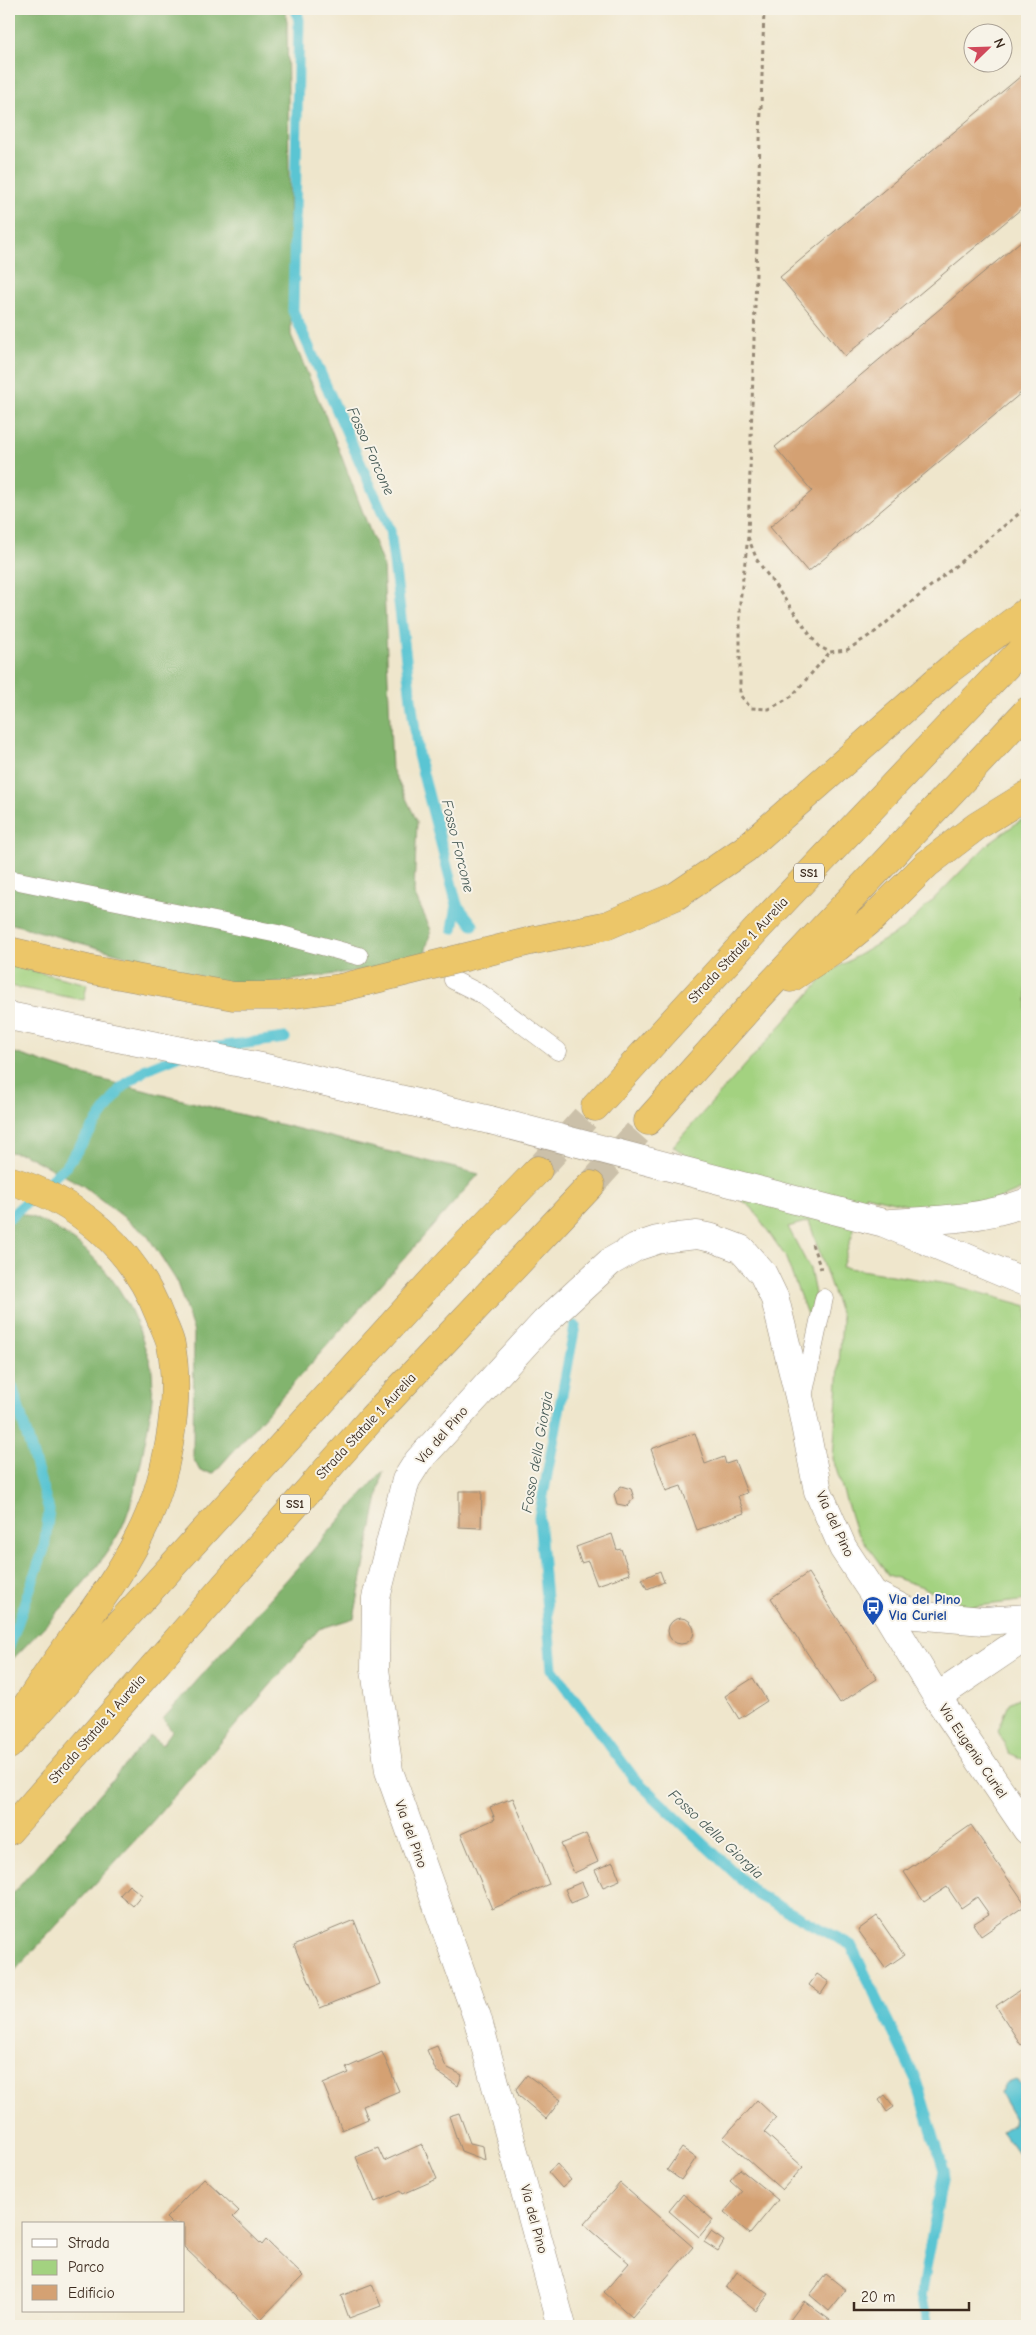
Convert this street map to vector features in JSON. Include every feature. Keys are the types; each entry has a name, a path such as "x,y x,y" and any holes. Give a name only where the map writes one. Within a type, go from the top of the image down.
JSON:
{"highway":[{"path":"9,951 87,969 233,996 281,996 340,988 535,940 608,925 676,896 745,848 950,669 1027,611"},
{"name":"Strada Statale 1 Aurelia","path":"595,1107 763,922 1027,644"},
{"path":"648,1121 756,1000 1027,711"},
{"path":"756,1000 838,947 872,919 928,864 976,826 1027,795"},
{"path":"9,1745 451,1260 538,1170"},
{"path":"9,1180 45,1193 90,1220 135,1268 156,1305 171,1344 174,1382 172,1419 155,1498 140,1537 116,1576 38,1687 9,1735"},
{"name":"Strada Statale 1 Aurelia","path":"9,1831 372,1418 591,1185"}],"street":[{"path":"9,1016 261,1068 490,1120 876,1221 1027,1284"},
{"path":"876,1221 965,1219 988,1215 1027,1202"},
{"name":"Via del Pino","path":"562,2326 477,2017 389,1771 375,1669 376,1598 406,1480 418,1461 578,1291 610,1262 636,1247 657,1240 697,1235 712,1238 741,1249 763,1274 775,1299 801,1405 818,1491 843,1548 937,1697"},
{"path":"872,1593 915,1615 983,1621 1027,1618"},
{"path":"937,1697 1027,1636"},
{"name":"Via Eugenio Curiel","path":"937,1697 1027,1830"}],"lane":[{"path":"9,878 278,934 359,956"},
{"path":"453,980 483,995 558,1051"},
{"path":"801,1405 824,1298"}],"path":[{"path":"764,9 748,537 740,602 740,696 751,708 769,709 792,696 830,652"},
{"path":"748,537 758,560 818,646 830,652 847,650 876,632 1027,507"}],"green space":[{"path":"9,9 284,9 287,21 291,335 331,429 383,565 392,769 417,821 414,893 431,930 423,961 241,988 9,923"},
{"path":"1027,816 1027,1187 987,1204 935,1212 865,1195 842,1267 953,1285 1027,1306 1027,1600 962,1608 923,1587 888,1575 855,1529 833,1459 842,1319 809,1221 788,1227 810,1269 815,1294 808,1317 785,1256 752,1208 673,1146 828,973 905,928 990,842"},
{"path":"9,965 87,984 84,1000 9,986"},
{"path":"9,1051 79,1074 479,1174 214,1473 200,1471 193,1458 194,1332 176,1280 147,1235 82,1185 24,1154 9,1152"},
{"path":"9,1210 33,1218 56,1229 95,1259 111,1278 125,1299 136,1321 150,1361 153,1382 150,1414 138,1475 123,1526 108,1551 82,1585 9,1663"},
{"path":"383,1471 354,1618 319,1629 151,1823 9,1977 9,1898 150,1736 162,1745 172,1731 163,1719"},
{"path":"1027,1694 1027,1761 1009,1753 998,1731 1009,1703"}],"water":[{"path":"1016,2080 1027,2089 1027,2147 1018,2153 1002,2131 1013,2124 1014,2117 1000,2093 1005,2084"}],"building":[{"path":"1027,71 1027,204 845,356 780,277"},
{"path":"1027,236 1027,388 808,572 770,527 812,491 775,447"},
{"path":"695,1433 705,1464 724,1457 726,1464 735,1461 747,1493 738,1496 744,1513 697,1530 681,1486 666,1491 651,1449"},
{"path":"621,1486 631,1489 634,1498 627,1506 617,1504 614,1494"},
{"path":"459,1491 482,1491 481,1528 459,1527"},
{"path":"612,1534 617,1550 621,1549 630,1574 597,1585 588,1561 581,1563 576,1547"},
{"path":"660,1571 664,1582 647,1589 642,1579"},
{"path":"808,1573 877,1679 840,1703 771,1598"},
{"path":"681,1618 690,1622 694,1631 690,1640 681,1644 672,1640 668,1631 672,1622"},
{"path":"753,1678 767,1701 739,1719 725,1696"},
{"path":"513,1798 549,1884 492,1909 461,1834 495,1819 490,1807"},
{"path":"971,1825 1026,1905 981,1936 973,1924 989,1914 977,1897 961,1908 947,1887 924,1902 904,1872"},
{"path":"586,1834 598,1862 574,1873 561,1844"},
{"path":"613,1862 620,1880 603,1887 595,1870"},
{"path":"582,1882 588,1896 571,1903 565,1889"},
{"path":"129,1885 142,1895 133,1906 120,1895"},
{"path":"877,1916 904,1955 885,1968 858,1930"},
{"path":"354,1920 380,1984 320,2008 294,1945"},
{"path":"817,1974 829,1982 821,1994 809,1985"},
{"path":"1027,1985 1027,2041 1021,2045 996,2006"},
{"path":"437,2046 446,2067 462,2075 458,2086 436,2071 427,2050"},
{"path":"382,2052 399,2091 363,2106 368,2119 342,2130 323,2084 349,2073 346,2068"},
{"path":"527,2075 561,2100 546,2119 519,2096 516,2089"},
{"path":"885,2095 894,2107 887,2112 879,2100"},
{"path":"757,2100 776,2118 764,2132 803,2167 782,2190 723,2138"},
{"path":"459,2113 470,2143 483,2146 485,2160 461,2151 449,2116"},
{"path":"422,2144 437,2179 403,2194 401,2191 375,2202 356,2157 378,2148 384,2161"},
{"path":"682,2148 696,2158 681,2180 667,2170"},
{"path":"557,2164 571,2180 562,2188 548,2172"},
{"path":"740,2169 778,2200 750,2234 724,2212 742,2191 730,2180"},
{"path":"204,2178 239,2211 233,2217 262,2245 266,2240 303,2276 260,2320 185,2248 185,2222 170,2222 166,2218"},
{"path":"620,2183 693,2247 632,2317 604,2292 629,2263 584,2224"},
{"path":"683,2194 713,2220 699,2237 669,2211"},
{"path":"711,2232 724,2241 718,2251 704,2242"},
{"path":"737,2272 769,2294 756,2311 726,2288"},
{"path":"826,2274 846,2290 829,2311 810,2295"},
{"path":"372,2284 381,2306 349,2318 341,2296"},
{"path":"804,2301 838,2326 798,2326 790,2320"}],"waterway":[{"name":"Fosso Forcone","path":"296,9 299,20 293,311 390,530 418,755 457,905 473,925"},
{"path":"453,929 457,905"},
{"path":"210,1048 285,1038"},
{"path":"9,1218 66,1166 121,1088 146,1069 178,1056"},
{"name":"Fosso della Giorgia","path":"575,1326 539,1517 552,1669 634,1778 758,1895 851,1945 916,2080 944,2170 921,2296 928,2326"},
{"path":"9,1385 13,1389 49,1510 44,1549 9,1647"}],"tunnel":[{"path":"538,1170 595,1107"},
{"path":"591,1185 648,1121"}],"place":[{"name":"Via del Pino Via Curiel","path":"873,1626"}]}
